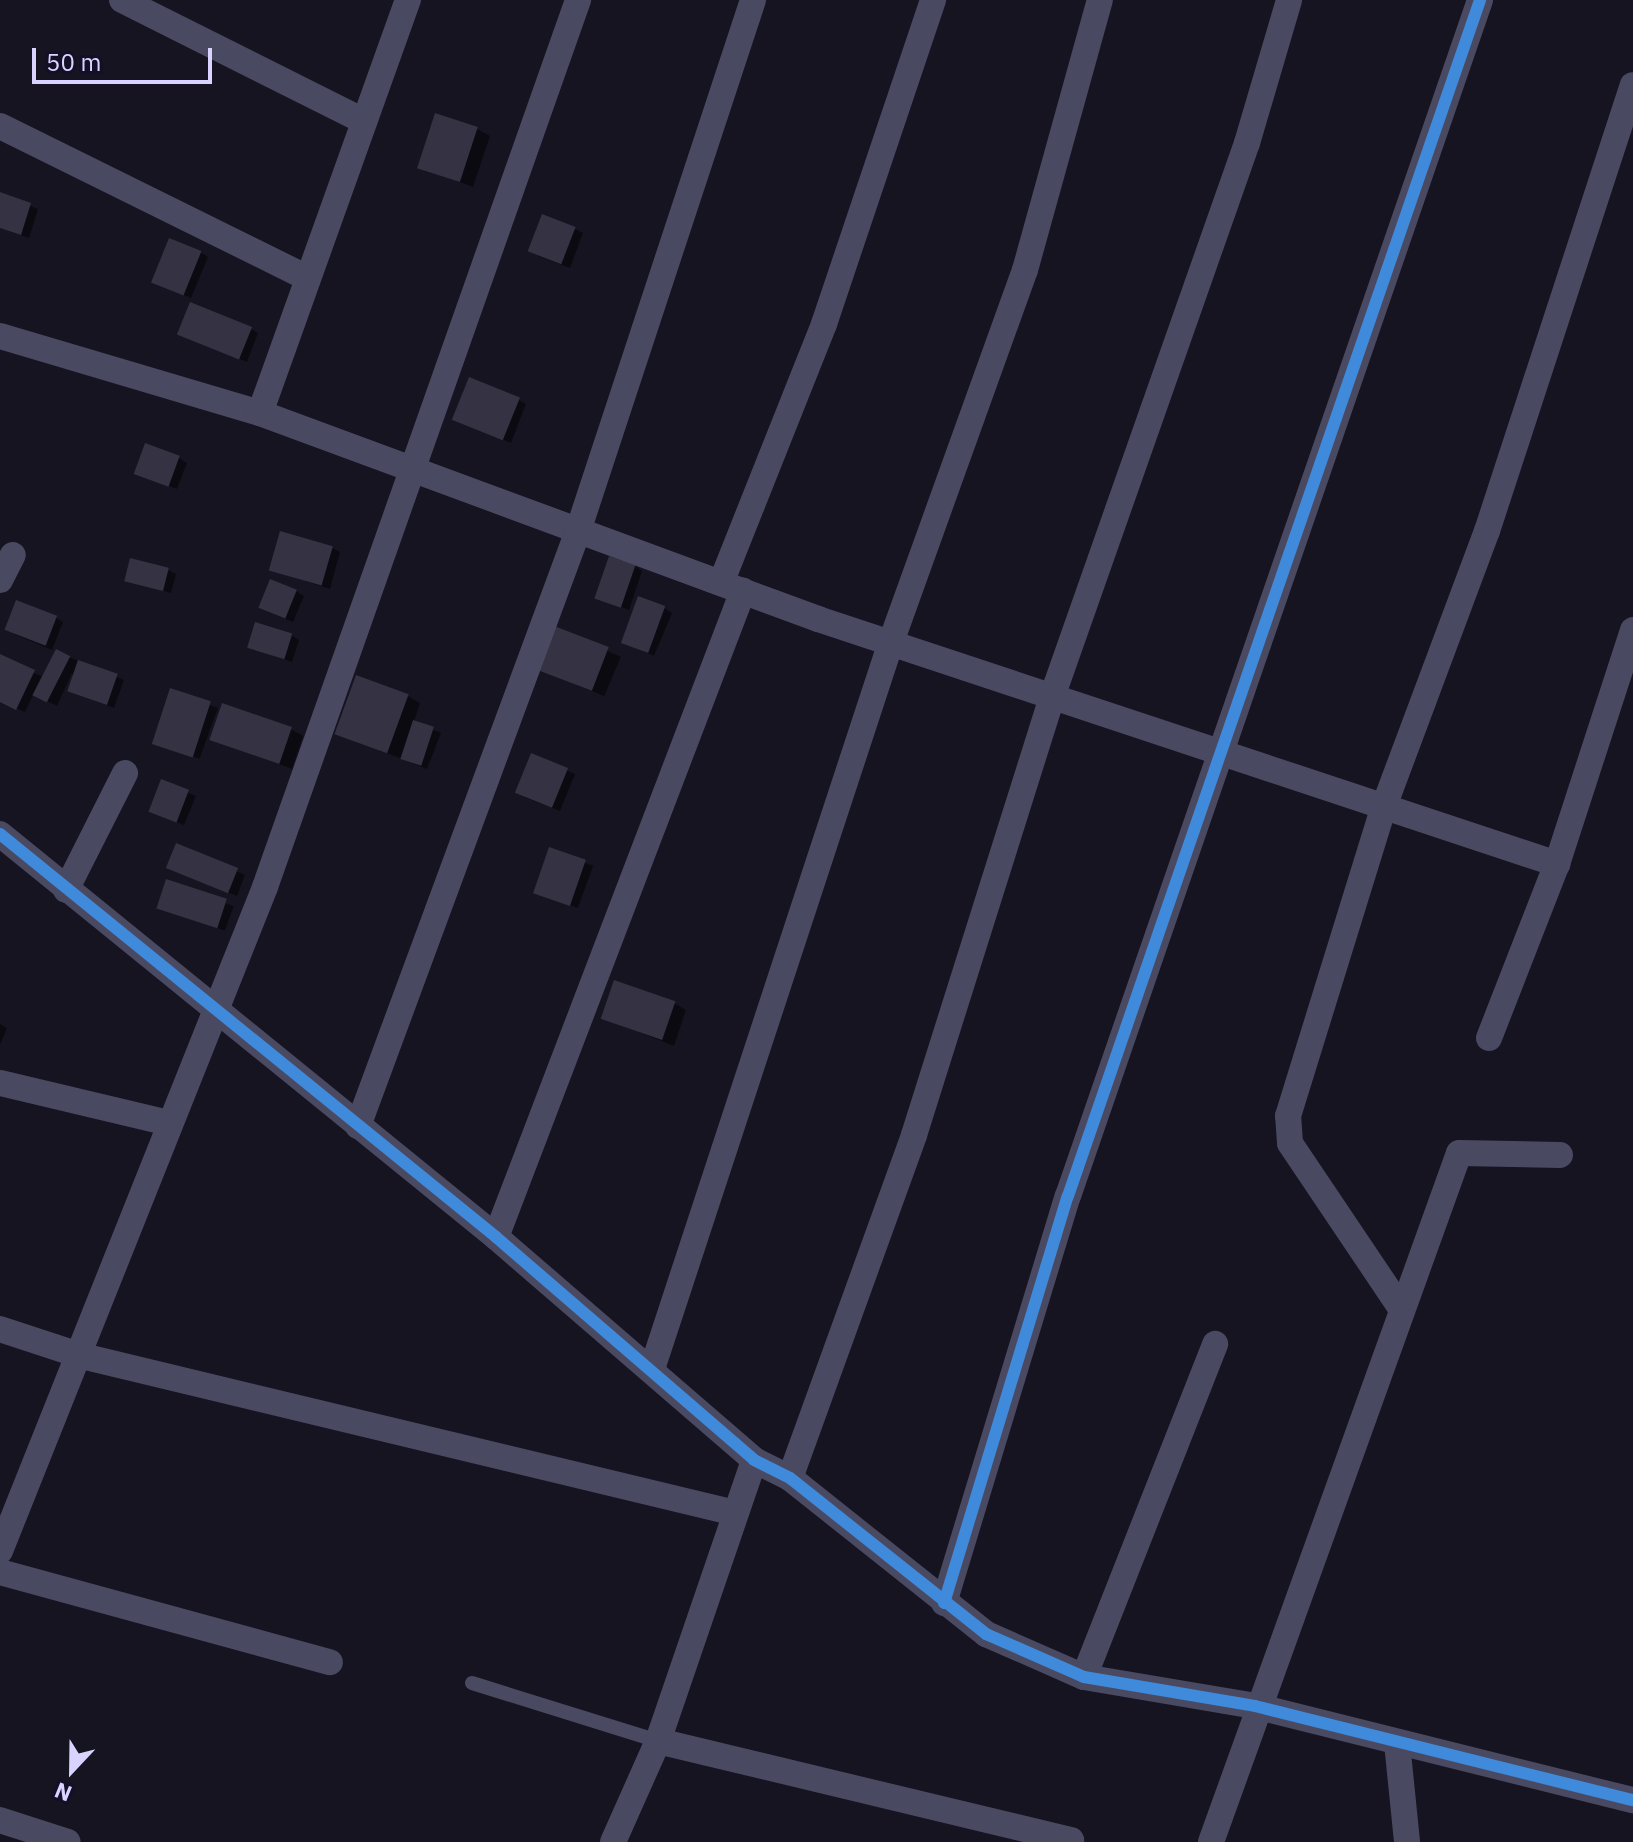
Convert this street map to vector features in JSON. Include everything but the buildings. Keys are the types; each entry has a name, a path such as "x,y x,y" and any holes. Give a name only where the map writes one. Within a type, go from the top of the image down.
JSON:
{"street":[{"path":"122,0 364,121"},
{"path":"260,413 408,0"},
{"path":"0,1551 82,1356 169,1123 265,887 408,470 484,283 578,0"},
{"path":"358,1126 578,531 753,0"},
{"path":"496,1237 732,587 933,0"},
{"path":"652,1369 891,642 1025,270 1100,0"},
{"path":"790,1478 914,1135 1052,697 1247,143 1289,0"},
{"path":"944,1603 1068,1196 1217,751 1340,418 1480,0"},
{"path":"1400,1307 1290,1143 1288,1116 1383,809 1487,531 1633,85"},
{"path":"0,126 307,278"},
{"path":"0,336 260,413 732,587 1383,809 1557,864"},
{"path":"0,580 13,555"},
{"path":"1489,1038 1557,864 1633,630"},
{"path":"66,890 125,773"},
{"path":"0,834 496,1237 754,1460 790,1478 986,1634 1084,1677 1255,1706 1633,1800"},
{"path":"0,1083 169,1123"},
{"path":"1211,1842 1255,1706 1459,1153 1560,1155"},
{"path":"0,1329 82,1356 731,1512"},
{"path":"1084,1677 1215,1344"},
{"path":"613,1842 658,1741 731,1512 754,1460"},
{"path":"0,1572 330,1662"},
{"path":"658,1741 1071,1840"},
{"path":"1397,1743 1407,1842"},
{"path":"0,1820 68,1842"}],"lane":[{"path":"472,1683 658,1741"}],"cycle path":[{"path":"944,1603 1068,1196 1480,0"},
{"path":"0,834 496,1237 754,1460 790,1478 986,1634 1084,1677 1255,1706 1633,1800"}]}
